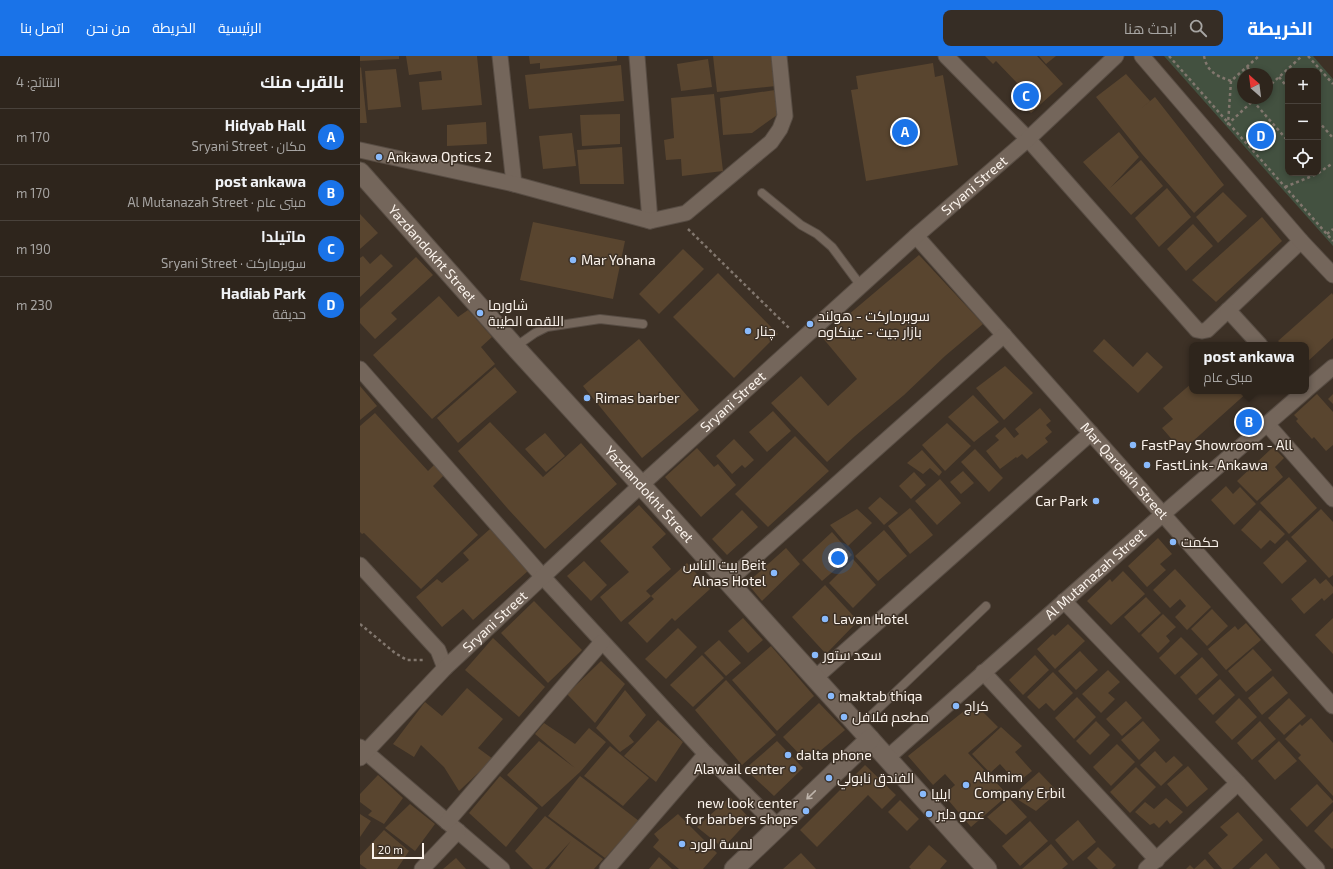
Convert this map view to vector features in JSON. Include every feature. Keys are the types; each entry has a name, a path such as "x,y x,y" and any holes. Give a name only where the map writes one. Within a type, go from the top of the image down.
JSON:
{"street":[{"path":"500,56 514,184"},
{"path":"637,56 650,221"},
{"path":"360,150 514,184 650,221 674,216 686,213 771,142 780,129 785,116 779,56"},
{"path":"946,56 1028,139 1197,330 1207,330 1301,242"},
{"name":"Sryani Street","path":"362,752 445,668 641,485 916,236 1028,139 1116,56"},
{"path":"1142,56 1301,242 1333,275"},
{"name":"Yazdandokht Street","path":"361,176 987,869"},
{"name":"Mar Qardakh Street","path":"916,236 1332,704"},
{"path":"1228,310 1257,342"},
{"path":"728,581 1004,335"},
{"name":"Al Mutanazah Street","path":"1309,388 1333,367"},
{"path":"360,369 602,642 706,754 778,827"},
{"name":"Al Mutanazah Street","path":"887,758 1163,514 1302,394"},
{"path":"1267,424 1333,499"},
{"path":"815,678 1091,433"},
{"path":"360,565 438,650 445,668"},
{"path":"1064,601 1238,783 1317,869"},
{"path":"422,869 452,826 602,642"},
{"path":"983,672 1151,864 1238,783"},
{"path":"736,868 778,827 864,733"},
{"path":"362,752 502,869"},
{"path":"607,869 706,754"}],"lane":[{"path":"762,193 801,225 817,234 832,247 861,286"},
{"path":"515,347 535,333 547,327 600,319 643,324"},
{"path":"864,733 986,606"}],"path":[{"path":"1169,56 1333,241"},
{"path":"1204,56 1206,64 1215,75 1231,81"},
{"path":"1228,124 1231,81 1259,56"},
{"path":"1273,82 1302,56"},
{"path":"1308,56 1333,84"},
{"path":"1279,77 1285,84"},
{"path":"1228,124 1250,104"},
{"path":"1256,104 1285,135"},
{"path":"1321,125 1333,138"},
{"path":"1321,171 1333,164"},
{"path":"1285,187 1311,176"},
{"path":"674,216 801,340"},
{"path":"1327,234 1333,229"},
{"path":"360,624 395,654 407,660 425,660 438,650"}],"green space":[{"path":"1164,56 1313,56 1333,79 1333,246"}],"building":[{"path":"360,56 399,56 399,59 360,61"},
{"path":"406,56 477,56 482,105 422,110 419,82 442,80 441,71 409,75"},
{"path":"529,56 617,56 617,61 540,69 540,63 530,64"},
{"path":"713,56 773,56 776,86 717,92"},
{"path":"985,56 1037,56 1063,84 1031,113 1012,92 1019,85 996,61 993,64"},
{"path":"1039,56 1056,56 1046,64"},
{"path":"708,59 712,87 681,91 677,64"},
{"path":"933,63 935,77 943,75 958,165 866,181 851,90 858,89 856,76"},
{"path":"621,65 624,101 529,109 525,75"},
{"path":"361,67 367,123 360,123"},
{"path":"396,69 401,107 368,110 365,71"},
{"path":"1126,74 1150,101 1138,111 1155,97 1224,185 1194,213 1142,154 1096,97"},
{"path":"775,90 777,115 752,133 723,135 720,98"},
{"path":"714,94 723,171 682,176 681,159 666,160 664,140 674,138 671,98"},
{"path":"620,114 620,144 582,146 580,115"},
{"path":"486,122 487,144 447,146 447,125"},
{"path":"1119,132 1139,157 1110,188 1141,160 1163,186 1131,215 1083,162"},
{"path":"572,133 576,166 543,169 539,136"},
{"path":"622,147 624,184 580,184 577,150"},
{"path":"1167,188 1191,217 1159,247 1135,218"},
{"path":"1223,192 1247,216 1218,243 1196,217"},
{"path":"360,214 378,233 360,249"},
{"path":"1262,217 1282,241 1216,302 1192,280"},
{"name":"Mar Yohana","path":"533,222 625,241 613,299 520,280"},
{"path":"1193,224 1213,246 1186,271 1167,249"},
{"path":"683,249 704,269 659,314 639,294"},
{"path":"381,254 393,266 360,297 360,258 363,256 370,264"},
{"path":"919,255 983,324 945,356 904,395 855,436 827,462 771,403 801,376 828,406 857,379 822,337"},
{"path":"416,257 433,275 391,313 397,319 375,339 360,323 360,309"},
{"path":"718,273 778,334 734,378 673,317"},
{"path":"1332,293 1333,338 1309,360 1309,342 1278,341"},
{"path":"439,296 458,317 468,310 492,337 481,347 495,364 432,419 373,355"},
{"path":"639,339 699,410 642,458 583,386"},
{"path":"1104,339 1133,367 1147,352 1163,367 1138,393 1093,351"},
{"path":"1005,366 1033,393 1004,420 976,388"},
{"path":"495,367 517,392 458,443 437,418"},
{"path":"360,386 377,406 360,420"},
{"path":"1189,386 1189,394 1246,394 1182,451 1162,428 1173,419 1163,408"},
{"path":"1317,394 1333,412 1333,445 1326,451 1314,437 1312,439 1296,421 1298,419 1294,415"},
{"path":"1333,394 1333,404 1328,399"},
{"path":"973,395 999,422 974,442 948,417"},
{"path":"1040,408 1051,421 1046,425 1052,432 1045,438 1048,442 1027,459 1022,454 1000,469 986,451 999,440 995,436 1005,427 1014,438 1019,434 1015,429"},
{"path":"773,411 791,431 767,452 749,432"},
{"path":"375,413 428,471 435,464 445,474 433,486 478,535 421,589 364,533 362,534 360,532 360,426"},
{"path":"490,422 543,477 581,443 617,484 545,549 458,451"},
{"path":"947,423 971,446 945,471 922,445"},
{"path":"545,433 565,456 546,472 525,449"},
{"path":"795,436 829,471 768,527 735,494"},
{"path":"734,439 754,460 745,468 742,465 732,474 716,456"},
{"path":"1273,447 1284,458 1275,467 1283,477 1257,501 1237,481"},
{"path":"697,448 714,467 718,464 736,485 701,517 665,477"},
{"path":"975,449 1003,478 989,492 961,462"},
{"path":"922,450 942,472 939,476 930,468 923,474 907,463"},
{"path":"963,471 974,483 961,494 950,482"},
{"path":"914,472 926,485 911,499 899,486"},
{"path":"1289,477 1317,508 1289,534 1260,503"},
{"path":"940,479 961,503 937,525 915,501"},
{"path":"1226,486 1233,494 1240,487 1256,504 1234,525 1211,500"},
{"path":"880,497 898,513 884,525 868,508"},
{"path":"639,505 666,534 652,547 671,569 646,591 651,596 621,622 600,597 629,572 600,541"},
{"path":"910,508 933,535 910,554 888,526"},
{"path":"857,509 872,523 848,546 830,525"},
{"path":"1321,509 1333,522 1333,575 1329,578 1291,537"},
{"path":"742,510 758,527 727,555 712,539"},
{"path":"1260,510 1285,534 1275,544 1270,540 1261,549 1241,530"},
{"path":"490,529 528,571 473,620 463,609 442,627 416,597 437,579 442,583 469,560 463,553"},
{"path":"884,530 907,556 878,581 855,556"},
{"path":"832,532 852,555 822,581 802,560"},
{"path":"1158,538 1172,554 1160,564 1166,570 1147,587 1128,566"},
{"path":"1287,540 1307,561 1282,584 1263,563"},
{"name":"بيت الناس Beit Alnas Hotel","path":"786,548 800,564 762,601 747,583"},
{"path":"853,559 876,585 853,608 829,583"},
{"path":"584,561 607,585 591,601 567,576"},
{"path":"687,563 710,589 675,621 672,618 647,643 628,623 654,599 651,596"},
{"path":"1175,569 1211,607 1187,630 1175,617 1186,606 1180,599 1170,608 1153,590"},
{"path":"1123,571 1145,594 1111,625 1087,601 1110,579 1112,582"},
{"path":"1315,578 1320,584 1326,579 1333,587 1333,593 1324,601 1322,598 1304,614 1291,599"},
{"name":"Lavan Hotel","path":"825,585 858,621 826,654 792,617"},
{"path":"1146,597 1161,613 1139,633 1124,617"},
{"path":"534,601 582,650 548,683 501,633"},
{"path":"1212,609 1228,626 1207,646 1191,629"},
{"path":"1163,614 1176,627 1166,636 1170,641 1158,653 1141,635"},
{"path":"743,618 763,640 748,653 728,631"},
{"path":"1333,618 1333,654 1315,635"},
{"path":"1246,623 1261,640 1226,670 1208,649 1235,626 1238,630"},
{"path":"1068,624 1085,641 1055,669 1037,649 1053,634 1055,636"},
{"path":"678,628 697,647 666,679 645,659"},
{"path":"1181,637 1198,654 1175,675 1159,658"},
{"path":"493,638 545,687 519,717 465,670"},
{"path":"719,640 741,663 726,676 704,653"},
{"path":"771,646 814,696 777,731 732,680"},
{"path":"1253,649 1272,670 1246,692 1228,671"},
{"path":"1080,651 1098,670 1076,690 1058,671"},
{"path":"702,655 724,678 693,707 670,685"},
{"path":"1035,655 1049,670 1023,695 1009,680"},
{"path":"1202,657 1218,675 1196,695 1180,677"},
{"path":"601,661 625,684 595,723 567,694"},
{"path":"1108,670 1120,682 1108,693 1115,699 1101,713 1082,694"},
{"path":"1053,672 1073,693 1054,711 1046,703 1039,709 1027,697"},
{"path":"1273,676 1288,693 1262,715 1248,698"},
{"path":"1220,679 1235,695 1213,715 1198,699"},
{"path":"726,680 776,735 742,765 695,710"},
{"path":"467,688 503,719 478,748 493,759 459,791 444,767 421,745 414,757 393,744 425,702 442,716"},
{"path":"625,690 646,715 629,736 634,742 620,752 596,728"},
{"path":"1077,697 1096,717 1074,739 1055,718"},
{"path":"1239,698 1257,717 1232,740 1215,722"},
{"path":"1289,698 1306,716 1284,735 1268,718"},
{"path":"1126,701 1142,718 1122,736 1106,719"},
{"path":"819,703 845,730 807,762 783,737"},
{"path":"974,703 998,727 968,753 1008,795 971,827 944,795 955,785 945,774 933,785 908,756"},
{"path":"1311,718 1333,743 1333,796 1298,758 1301,755 1285,739 1300,724 1302,726"},
{"path":"658,720 683,742 656,782 624,756"},
{"path":"1096,721 1110,735 1090,755 1076,741"},
{"path":"1143,721 1160,740 1139,760 1121,740"},
{"path":"1260,721 1276,739 1252,760 1237,743"},
{"path":"544,723 575,744 589,728 606,742 580,772 542,807 507,775 539,741 575,768 535,734"},
{"path":"1001,727 1022,746 1015,752 1032,771 1017,783 1000,764 990,773 972,754"},
{"path":"777,741 803,768 774,796 745,769"},
{"path":"1279,741 1297,761 1275,780 1258,761"},
{"path":"1117,744 1135,762 1111,786 1093,767"},
{"path":"610,746 649,778 623,806 584,776"},
{"path":"1155,751 1166,763 1174,756 1183,765 1161,786 1140,765"},
{"path":"865,765 896,795 882,809 868,795 817,847 800,830"},
{"path":"1188,766 1208,789 1187,807 1167,784"},
{"path":"1136,767 1156,787 1130,813 1110,792"},
{"path":"1039,772 1058,792 1036,811 1012,796"},
{"path":"378,775 403,798 384,824 368,815 372,811 360,802 360,794"},
{"path":"500,776 538,808 506,847 469,813"},
{"path":"580,776 639,821 605,858 548,816"},
{"path":"1317,784 1333,802 1307,827 1290,809"},
{"path":"730,797 750,819 723,848 697,827"},
{"path":"1009,798 1027,817 1006,835 987,817"},
{"path":"1166,798 1183,812 1170,824 1167,820 1159,828 1154,823 1150,825 1135,812 1145,802 1154,809"},
{"path":"900,800 919,819 907,831 888,812"},
{"path":"410,804 435,824 415,851 385,828"},
{"path":"1333,811 1333,848 1332,849 1314,831"},
{"path":"1238,812 1263,840 1232,869 1222,869 1208,853 1228,835 1220,827"},
{"path":"360,814 371,821 360,837"},
{"name":"لمسة الورد","path":"678,814 717,853 703,869 679,869 653,847 659,840 654,834"},
{"path":"545,816 603,859 594,869 549,869 571,841 545,869 533,869 515,851"},
{"path":"1078,820 1096,842 1073,861 1055,840"},
{"path":"1030,821 1048,841 1020,866 1002,846"},
{"path":"384,830 409,851 397,869 367,869 360,864 360,856"},
{"path":"1051,844 1068,864 1062,869 1022,869"},
{"path":"929,845 947,861 940,869 911,869 909,867"},
{"path":"1098,847 1116,865 1112,869 1098,869 1087,858"},
{"path":"801,853 816,869 783,869"},
{"path":"1266,853 1280,869 1249,869"},
{"path":"659,857 672,869 649,869"},
{"path":"456,858 466,869 443,869"},
{"path":"1205,859 1214,869 1194,869"},
{"path":"1190,865 1194,869 1186,869"}],"place":[{"name":"ماتیلدا","path":"1026,96"},
{"name":"Hidyab Hall","path":"905,132"},
{"name":"Hadiab Park","path":"1261,136"},
{"name":"Ankawa Optics 2","path":"379,157"},
{"name":"Mar Yohana","path":"573,260"},
{"name":"شاورما اللقمه الطيبة","path":"480,313"},
{"name":"سوبرماركت - هولند بازار جيت - عينكاوه","path":"810,324"},
{"name":"چنار","path":"748,331"},
{"name":"Rimas barber","path":"587,398"},
{"name":"post ankawa","path":"1249,422"},
{"name":"FastPay Showroom - All","path":"1133,445"},
{"name":"FastLink- Ankawa","path":"1147,465"},
{"name":"Car Park","path":"1096,501"},
{"name":"حكمت","path":"1173,542"},
{"name":"بيت الناس Beit Alnas Hotel","path":"774,573"},
{"name":"Lavan Hotel","path":"825,619"},
{"name":"سعد ستور","path":"815,655"},
{"name":"maktab thiqa","path":"831,696"},
{"name":"كراج","path":"956,706"},
{"name":"مطعم فلافل","path":"844,717"},
{"name":"dalta phone","path":"788,755"},
{"name":"Alawail center","path":"793,769"},
{"name":"الفندق نابولي","path":"829,778"},
{"name":"Alhmim Company Erbil","path":"966,785"},
{"name":"ايليا","path":"923,794"},
{"name":"new look center for barbers shops","path":"806,811"},
{"name":"عمو دلير","path":"929,814"},
{"name":"لمسة الورد","path":"682,844"}]}
